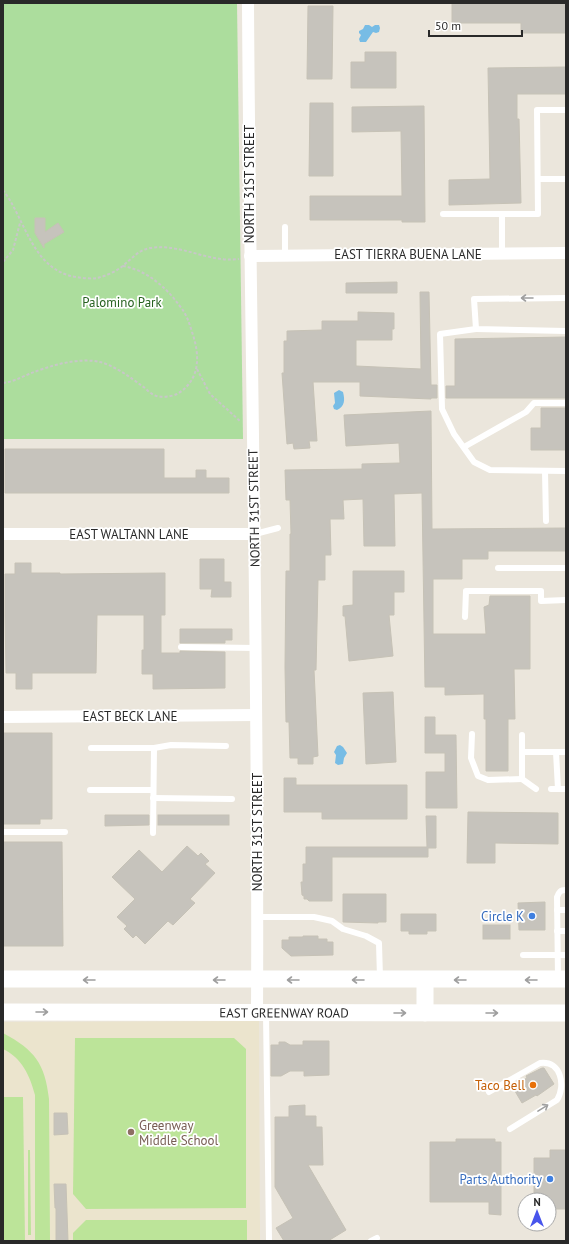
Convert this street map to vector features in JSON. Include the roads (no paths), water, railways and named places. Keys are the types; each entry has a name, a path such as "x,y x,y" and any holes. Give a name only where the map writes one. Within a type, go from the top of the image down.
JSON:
{"main road":[{"path":"3,979 562,980"},
{"path":"425,980 425,1013"},
{"name":"EAST GREENWAY ROAD","path":"3,1012 566,1013"}],"street":[{"name":"NORTH 31ST STREET","path":"248,3 244,257 255,534 257,917 258,980 262,1013"},
{"name":"EAST TIERRA BUENA LANE","path":"244,257 285,255 566,254"},
{"name":"EAST WALTANN LANE","path":"3,534 255,534"},
{"name":"EAST BECK LANE","path":"3,717 256,715"}],"lane":[{"path":"443,214 538,214 537,110 566,110"},
{"path":"538,180 566,179"},
{"path":"502,214 502,254"},
{"path":"285,227 285,255"},
{"path":"476,329 474,298 566,298"},
{"path":"566,331 476,329 440,334 442,409 454,434 474,462 490,470 566,471"},
{"path":"464,447 526,412 534,403 566,403"},
{"path":"545,471 546,521"},
{"path":"255,534 278,528"},
{"path":"498,568 566,568"},
{"path":"465,617 466,591 541,591 541,601 566,600"},
{"path":"181,647 256,648"},
{"path":"472,734 471,758 478,776 488,780 522,780 536,789"},
{"path":"522,735 522,780"},
{"path":"91,748 154,748 171,745 226,746"},
{"path":"153,833 154,748"},
{"path":"522,752 564,752"},
{"path":"556,752 558,789"},
{"path":"550,789 566,789"},
{"path":"90,790 153,790"},
{"path":"153,798 232,799"},
{"path":"3,832 65,832"},
{"path":"562,980 558,955 557,898 562,890 566,890"},
{"path":"557,910 566,910"},
{"path":"257,917 314,917 332,921 343,929 366,936 379,942 381,980"},
{"path":"557,931 566,931"},
{"path":"523,955 566,955"},
{"path":"262,1013 269,1241"},
{"path":"489,1092 540,1063 552,1063 556,1069 562,1085 560,1095 557,1100 510,1129"}],"water":[{"path":"365,25 372,27 379,25 379,32 373,32 366,42 360,42 359,39 361,35 359,31 363,29"},
{"path":"339,390 343,392 344,400 342,407 337,410 334,409 333,406 335,403 334,393"},
{"path":"340,745 347,753 343,764 338,765 335,763 336,755 334,752 337,746"}],"place":[{"name":"Circle K","path":"532,916"},
{"name":"Taco Bell","path":"533,1085"},
{"name":"Greenway Middle School","path":"131,1132"},
{"name":"Parts Authority","path":"550,1179"}],"park label":[{"name":"Palomino Park","path":"122,302"}]}
